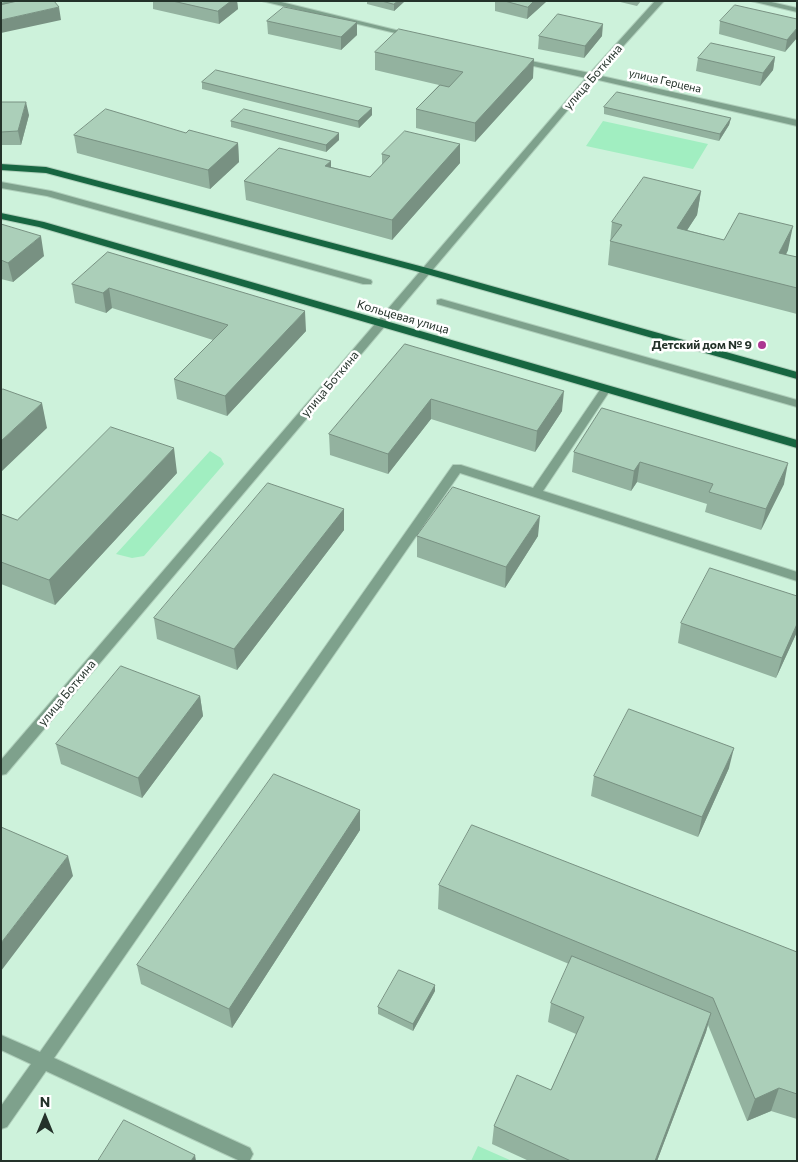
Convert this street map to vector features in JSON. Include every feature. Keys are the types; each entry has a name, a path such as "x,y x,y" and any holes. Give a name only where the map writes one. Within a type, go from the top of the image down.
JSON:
{"main road":[{"path":"1,167 46,170 427,270 797,376"},
{"name":"Кольцевая улица","path":"1,216 42,224 797,444"}],"street":[{"path":"1,6 17,1"},
{"path":"266,1 425,38"},
{"name":"улица Боткина","path":"1,770 592,76 660,1"},
{"path":"754,1 797,10"},
{"name":"улица Герцена","path":"509,57 797,123"},
{"path":"1,185 48,193 367,282"},
{"path":"441,302 797,404"},
{"path":"536,493 606,389"},
{"path":"1,1121 457,468 797,577"},
{"path":"1,1042 244,1154"}],"green space":[{"path":"603,121 708,144 693,169 586,146"},
{"path":"210,451 221,458 224,464 144,556 132,558 116,554"},
{"path":"478,1146 512,1161 471,1161"}],"building":[{"path":"18,1 54,1 59,7 1,20 1,5"},
{"path":"173,1 231,1 218,11"},
{"path":"382,1 398,1 394,4"},
{"path":"505,1 534,1 528,7"},
{"path":"735,5 797,19 797,28 787,40 720,21"},
{"path":"284,7 357,22 341,37 267,21"},
{"path":"558,14 603,24 585,46 539,36"},
{"path":"399,29 534,59 475,123 416,109 440,85 449,87 463,72 375,52"},
{"path":"711,43 775,57 763,73 698,58"},
{"path":"216,70 372,108 358,121 202,82"},
{"path":"617,92 731,118 720,134 604,107"},
{"path":"1,102 26,102 18,131 1,132"},
{"path":"106,109 186,133 189,130 238,143 208,170 74,135"},
{"path":"244,109 339,133 326,145 231,121"},
{"path":"405,131 460,144 392,220 244,181 279,148 331,161 325,166 370,177 390,156 382,154"},
{"path":"644,177 701,191 677,228 724,240 739,213 793,226 779,253 797,257 797,288 610,241 622,225 612,222"},
{"path":"1,224 41,236 8,263 1,260"},
{"path":"108,252 305,311 225,396 174,379 228,325 109,288 103,293 72,284"},
{"path":"405,344 564,391 537,431 431,399 388,454 329,434"},
{"path":"3,389 42,403 1,441 1,391"},
{"path":"602,408 788,463 766,509 709,492 713,484 640,462 634,471 574,452"},
{"path":"111,427 174,448 49,580 1,562 1,514 17,520"},
{"path":"268,483 344,509 234,649 154,618"},
{"path":"453,487 540,516 506,567 417,536"},
{"path":"710,568 797,596 797,624 782,658 681,623"},
{"path":"121,666 200,696 138,778 56,744"},
{"path":"629,709 734,748 702,817 594,776"},
{"path":"274,774 360,810 229,1009 137,965"},
{"path":"472,825 797,952 797,1094 779,1088 755,1099 713,998 439,885"},
{"path":"1,827 68,856 1,943"},
{"path":"572,956 711,1013 655,1161 571,1161 494,1126 517,1075 551,1090 584,1017 551,1003"},
{"path":"399,970 435,985 413,1024 378,1007"},
{"path":"124,1120 195,1155 191,1161 98,1161"}],"place":[{"name":"Детский дом № 9","path":"762,345"}]}
